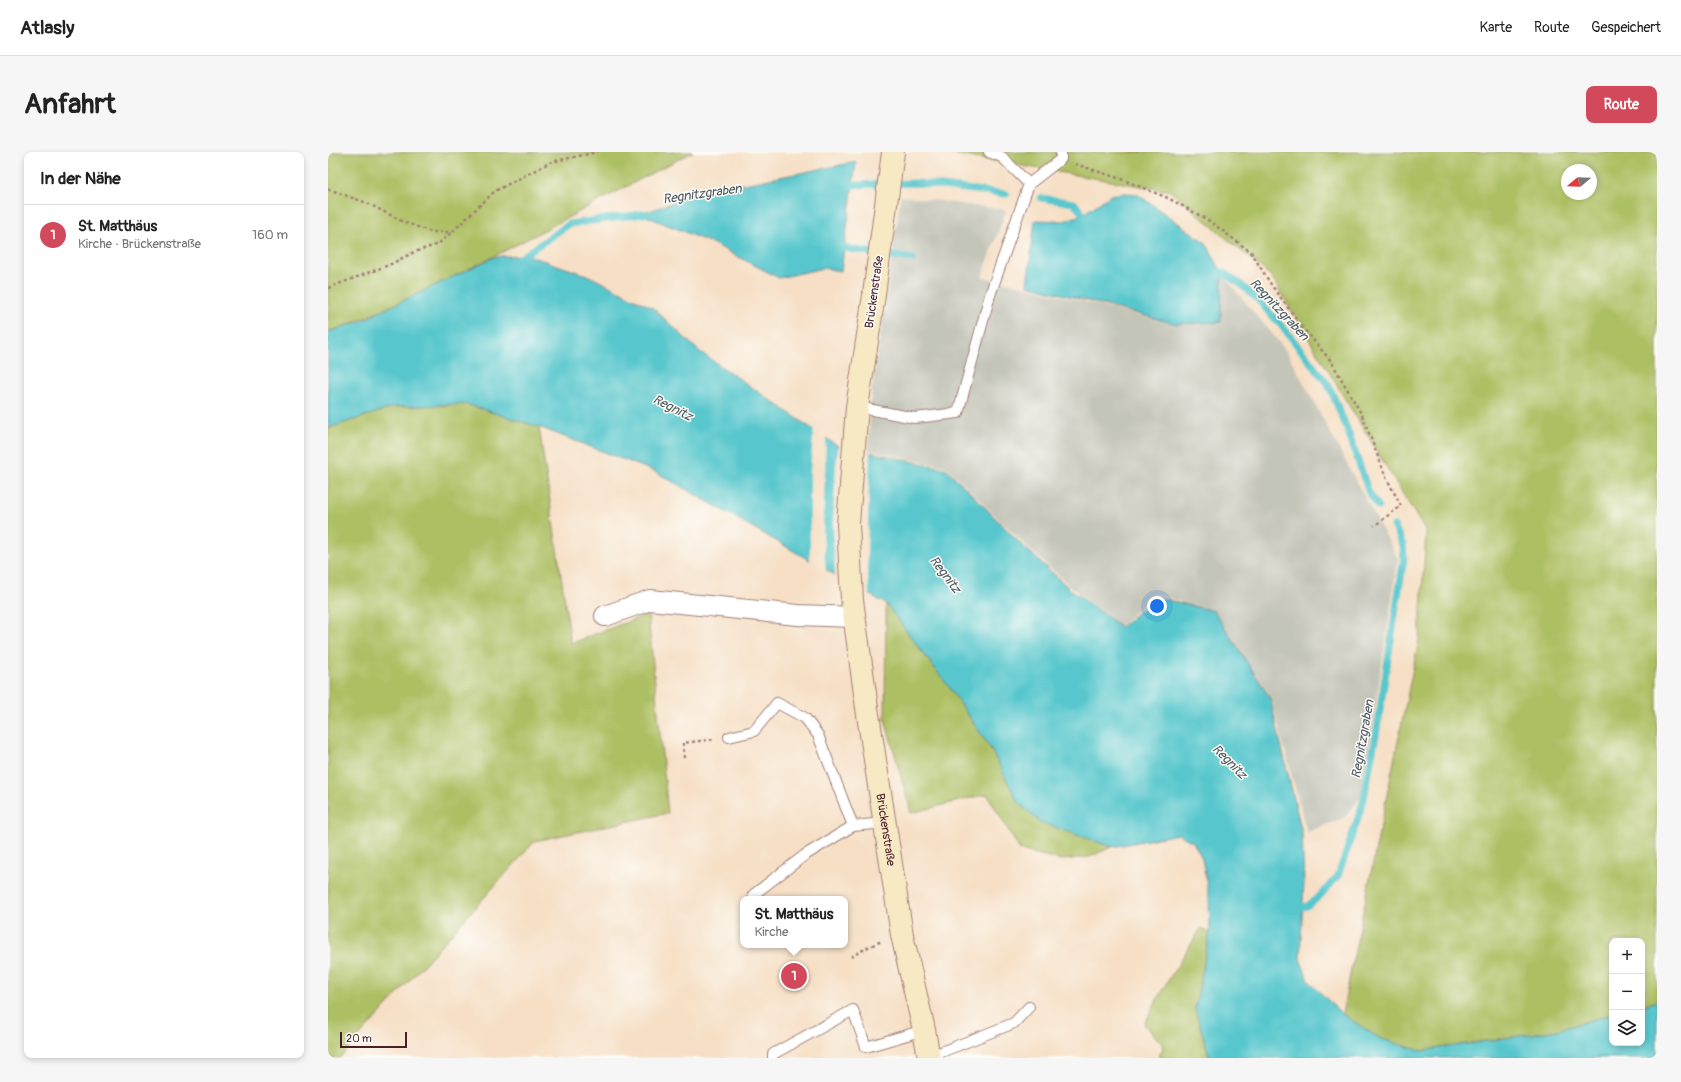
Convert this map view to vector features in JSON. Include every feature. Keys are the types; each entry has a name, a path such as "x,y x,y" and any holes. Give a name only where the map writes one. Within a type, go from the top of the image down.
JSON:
{"main road":[{"name":"Brückenstraße","path":"892,160 874,302 857,407 848,524 853,608 885,823 902,935 929,1058"}],"street":[{"path":"605,616 650,600 798,615 853,608"}],"lane":[{"path":"989,152 1002,157 1029,184"},
{"path":"857,407 915,418 958,413 990,295 1029,184 1061,156"},
{"path":"729,737 754,731 777,703 805,718 818,735 853,826"},
{"path":"753,895 805,855 853,826 885,823"},
{"path":"929,1058 1014,1023 1029,1007"},
{"path":"773,1058 773,1054 853,1010 866,1047 924,1030"}],"path":[{"path":"328,288 389,265 412,253 438,244 495,191 551,162 597,152"},
{"path":"1061,156 1168,198 1208,220 1251,252 1303,328 1331,361 1362,415 1385,475 1401,506 1374,526"},
{"path":"328,189 367,203 411,225 432,232 452,232"},
{"path":"684,758 683,743 729,737"},
{"path":"851,957 868,947 902,935"}],"shaded area":[{"path":"901,196 1006,210 982,277 1176,325 1222,322 1222,274 1287,352 1398,559 1361,797 1344,818 1307,832 1271,698 1214,611 1155,594 1120,626 1072,588 1024,544 947,467 868,450 872,390"}],"green space":[{"path":"328,152 693,152 467,270 382,310 328,332"},
{"path":"940,152 1657,152 1657,1001 1645,1005 1645,938 1609,938 1609,1015 1558,1030 1421,1051 1379,1039 1342,1014 1419,639 1426,532 1270,275 1170,191"},
{"path":"466,404 539,427 571,643 648,614 668,813 535,841 340,1058 328,1058 328,428 394,407"},
{"path":"886,604 949,687 991,749 1018,802 1079,835 1112,847 1089,857 1061,860 1020,850 987,794 911,813 885,719"},
{"path":"1201,928 1210,932 1195,1009 1210,1058 1158,1058 1164,1046 1144,1024 1161,992"}],"water":[{"path":"856,162 841,271 823,268 779,278 714,244 641,214 698,193"},
{"path":"1124,193 1137,194 1206,243 1222,272 1221,322 1176,324 1027,285 1035,220 1064,221 1083,214 1111,195"},
{"name":"Regnitz","path":"501,256 530,256 587,275 653,308 700,352 836,445 947,469 1022,545 1071,590 1121,627 1156,597 1214,611 1270,698 1302,833 1304,882 1300,959 1309,981 1342,1014 1379,1038 1421,1051 1558,1030 1609,1015 1609,1046 1645,1046 1645,1005 1657,1001 1657,1058 1210,1058 1195,1009 1210,932 1209,897 1202,858 1193,842 1178,834 1112,847 1040,822 1018,802 991,749 949,687 886,604 656,472 539,427 466,404 394,407 328,428 328,332 361,321 492,258"}],"pier":[{"path":"814,427 826,436 823,535 826,572 810,562 810,471"},
{"path":"839,444 870,451 867,555 869,596 835,577 833,523 836,464"}],"waterway":[{"name":"Regnitzgraben","path":"843,185 918,183 1006,194"},
{"name":"Regnitzgraben","path":"1041,198 1074,203 1083,214 1091,219"},
{"name":"Regnitzgraben","path":"516,261 569,224 649,213"},
{"path":"836,245 844,248 913,259"},
{"name":"Regnitzgraben","path":"1213,270 1222,272 1239,283 1256,298 1286,331 1329,386 1346,426 1369,493 1379,507"},
{"name":"Regnitzgraben","path":"1294,910 1307,906 1318,898 1338,876 1364,798 1376,735 1404,558 1403,545 1394,526"}],"place":[{"name":"St. Matthäus","path":"794,976"}]}
